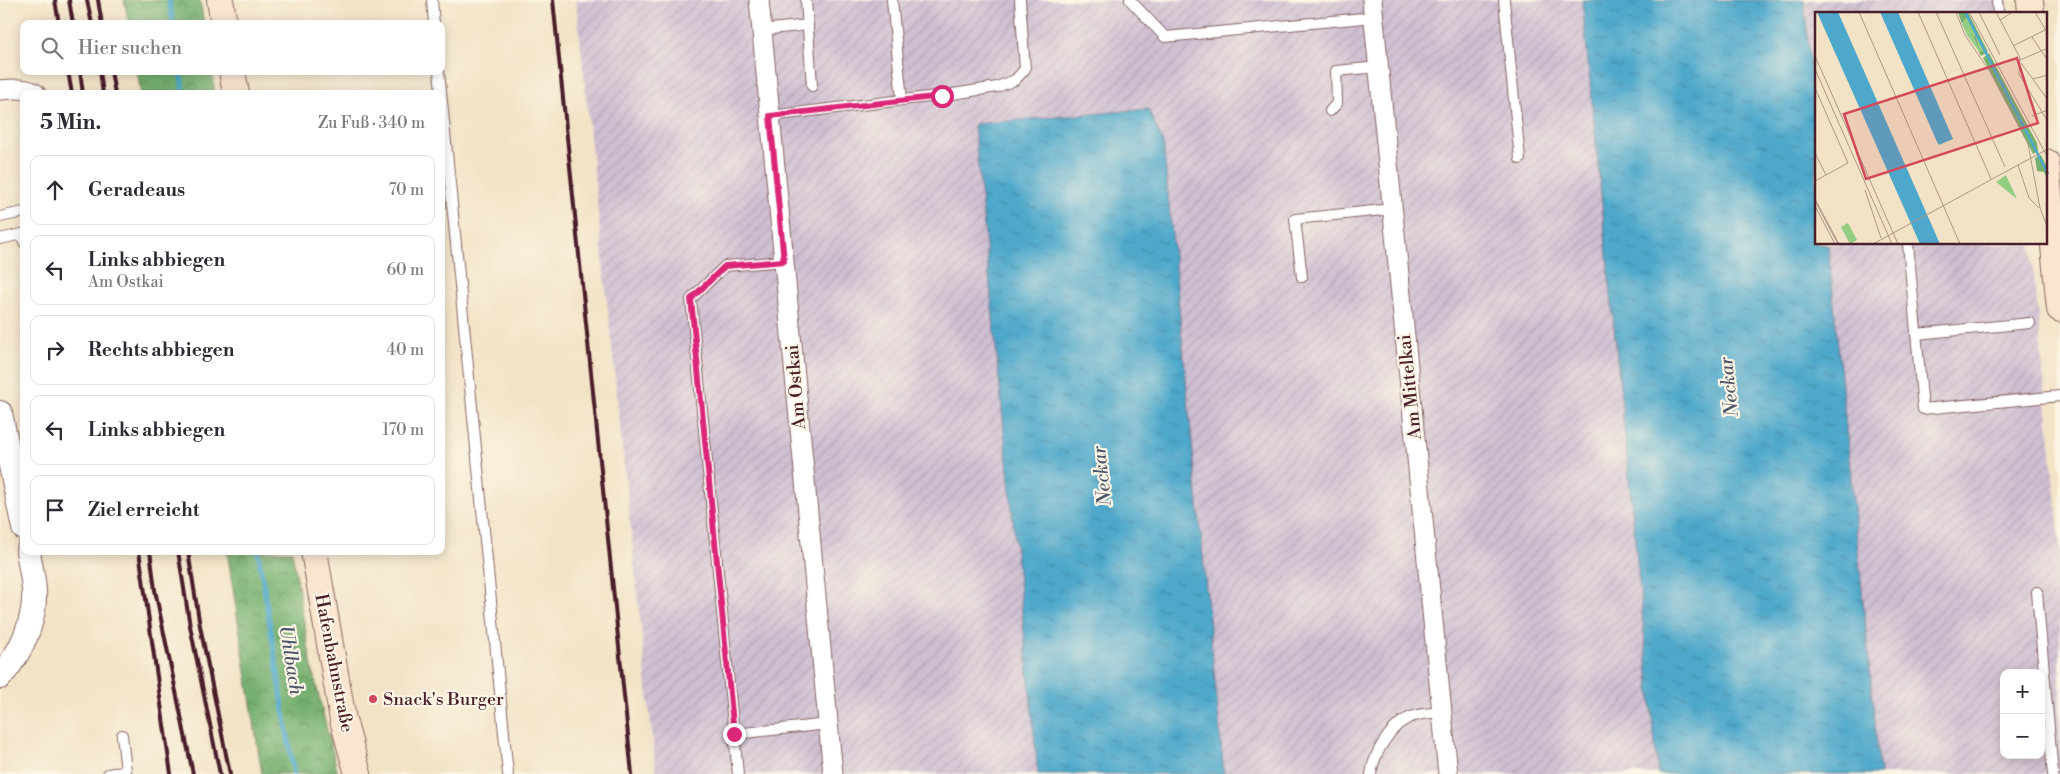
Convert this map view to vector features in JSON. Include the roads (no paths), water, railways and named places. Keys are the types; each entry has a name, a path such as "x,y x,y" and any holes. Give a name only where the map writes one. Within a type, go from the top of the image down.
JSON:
{"main road":[{"path":"220,0 223,20"},
{"path":"233,75 235,90"},
{"path":"2048,183 2060,309"},
{"name":"Hafenbahnstraße","path":"315,555 342,720 358,774"}],"street":[{"name":"Am Ostkai","path":"759,0 833,774"},
{"name":"Am Mittelkai","path":"1373,8 1448,774"},
{"path":"0,90 11,88 25,90"},
{"path":"0,413 20,509"},
{"path":"0,677 25,638 34,607 34,590 29,555"}],"lane":[{"path":"432,0 434,20"},
{"path":"806,0 812,86"},
{"path":"892,0 902,100"},
{"path":"770,116 970,91 997,87 1015,80 1025,69 1020,0"},
{"path":"1130,0 1165,37 1373,8"},
{"path":"1504,0 1520,160"},
{"path":"762,30 808,25"},
{"path":"1330,110 1337,103 1336,71 1379,67"},
{"path":"439,75 441,90"},
{"path":"445,132 508,774"},
{"path":"1302,277 1295,219 1393,209"},
{"path":"0,217 20,213"},
{"path":"0,239 20,234"},
{"path":"1908,245 1923,409 2060,396"},
{"path":"738,774 691,299 725,266 784,261"},
{"path":"1916,334 2030,323"},
{"path":"2037,592 2053,774 2060,773"},
{"path":"1371,774 1373,761 1381,744 1395,728 1412,716 1442,712"},
{"path":"734,734 828,724"},
{"path":"108,774 126,771 122,735"}],"water":[{"name":"Neckar","path":"1582,0 1804,0 1815,116 1815,245 1828,245 1880,774 1658,774"},
{"name":"Neckar","path":"1148,109 1163,142 1224,774 1038,774 974,124"}],"waterway":[{"name":"Uhlbach","path":"169,0 172,20"},
{"name":"Uhlbach","path":"181,75 183,90"},
{"name":"Uhlbach","path":"259,555 294,774"}],"railway":[{"path":"55,0 58,20"},
{"path":"69,0 72,20"},
{"path":"87,0 91,20"},
{"path":"98,0 101,20"},
{"path":"553,0 632,774"},
{"path":"69,75 71,90"},
{"path":"81,75 82,90"},
{"path":"101,75 102,90"},
{"path":"112,75 114,90"},
{"path":"140,555 171,774"},
{"path":"151,555 155,590 193,774"},
{"path":"179,555 190,626 220,774"},
{"path":"189,555 200,626 230,774"}],"place":[{"name":"Snack's Burger","path":"373,699"}]}
